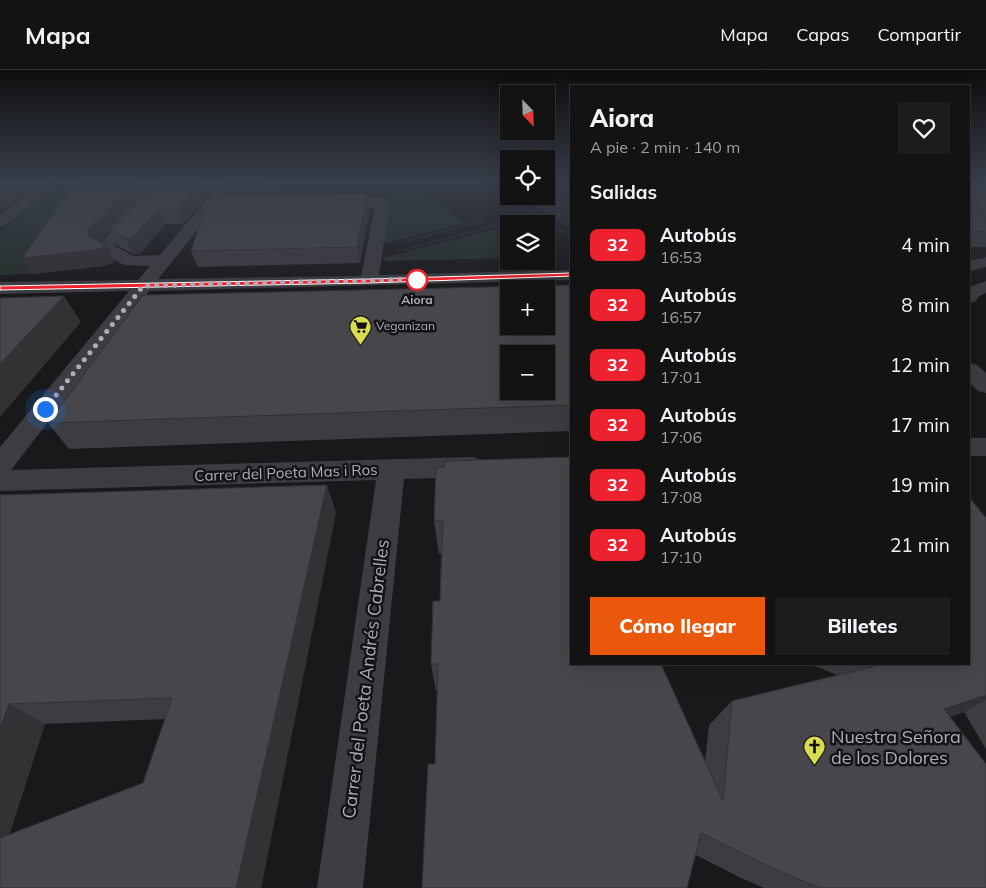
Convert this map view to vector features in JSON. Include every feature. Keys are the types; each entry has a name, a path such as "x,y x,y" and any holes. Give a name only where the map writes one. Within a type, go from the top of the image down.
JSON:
{"street":[{"path":"130,219 106,244 106,247 130,261 164,260"},
{"path":"0,465 198,219"},
{"path":"369,281 380,219"},
{"path":"970,266 986,262"},
{"path":"0,288 570,275"},
{"path":"970,294 971,292 986,287"},
{"path":"555,290 570,289"},
{"path":"0,305 500,291"},
{"path":"970,447 986,446"},
{"name":"Carrer del Poeta Mas i Ros","path":"0,482 495,466"},
{"name":"Carrer del Poeta Andrés Cabrelles","path":"340,888 391,470"}],"path":[{"path":"374,254 483,221 480,219"},
{"path":"543,219 570,236"},
{"path":"374,254 500,224"}],"shaded area":[{"path":"16,219 69,219 32,274 0,275 0,231"},
{"path":"386,219 459,219 464,223 383,244"},
{"path":"556,219 570,219 570,227"},
{"path":"495,229 500,232 500,258 385,261 382,258"}],"building":[{"path":"50,219 98,219 87,230 89,237 107,246 94,250 22,258"},
{"path":"121,219 150,219 132,238 125,238 110,230"},
{"path":"202,219 362,219 357,247 191,251"},
{"path":"970,219 980,219 986,224 986,231 970,232"},
{"path":"555,285 570,285 570,405 48,423 143,295 500,287 500,335 555,335"},
{"path":"64,296 0,364 0,298"},
{"path":"570,457 570,665 661,665 723,801 732,701 879,665 970,665 970,498 986,518 986,695 944,709 986,764 986,888 820,888 772,868 701,833 687,888 422,888 428,764 435,764 438,664 431,664 433,601 440,601 443,520 434,521 436,468 444,467 445,461"},
{"path":"327,485 236,888 0,888 0,838 143,783 172,698 9,704 0,728 0,495"}],"bus line":[{"name":"32","path":"0,288 570,275"}],"place":[{"name":"Aiora","path":"417,280"},
{"name":"Veganizan","path":"360,345"},
{"name":"Nuestra Señora de los Dolores","path":"815,766"}],"route":[{"path":"45,409 143,286 424,279 417,280"}]}
